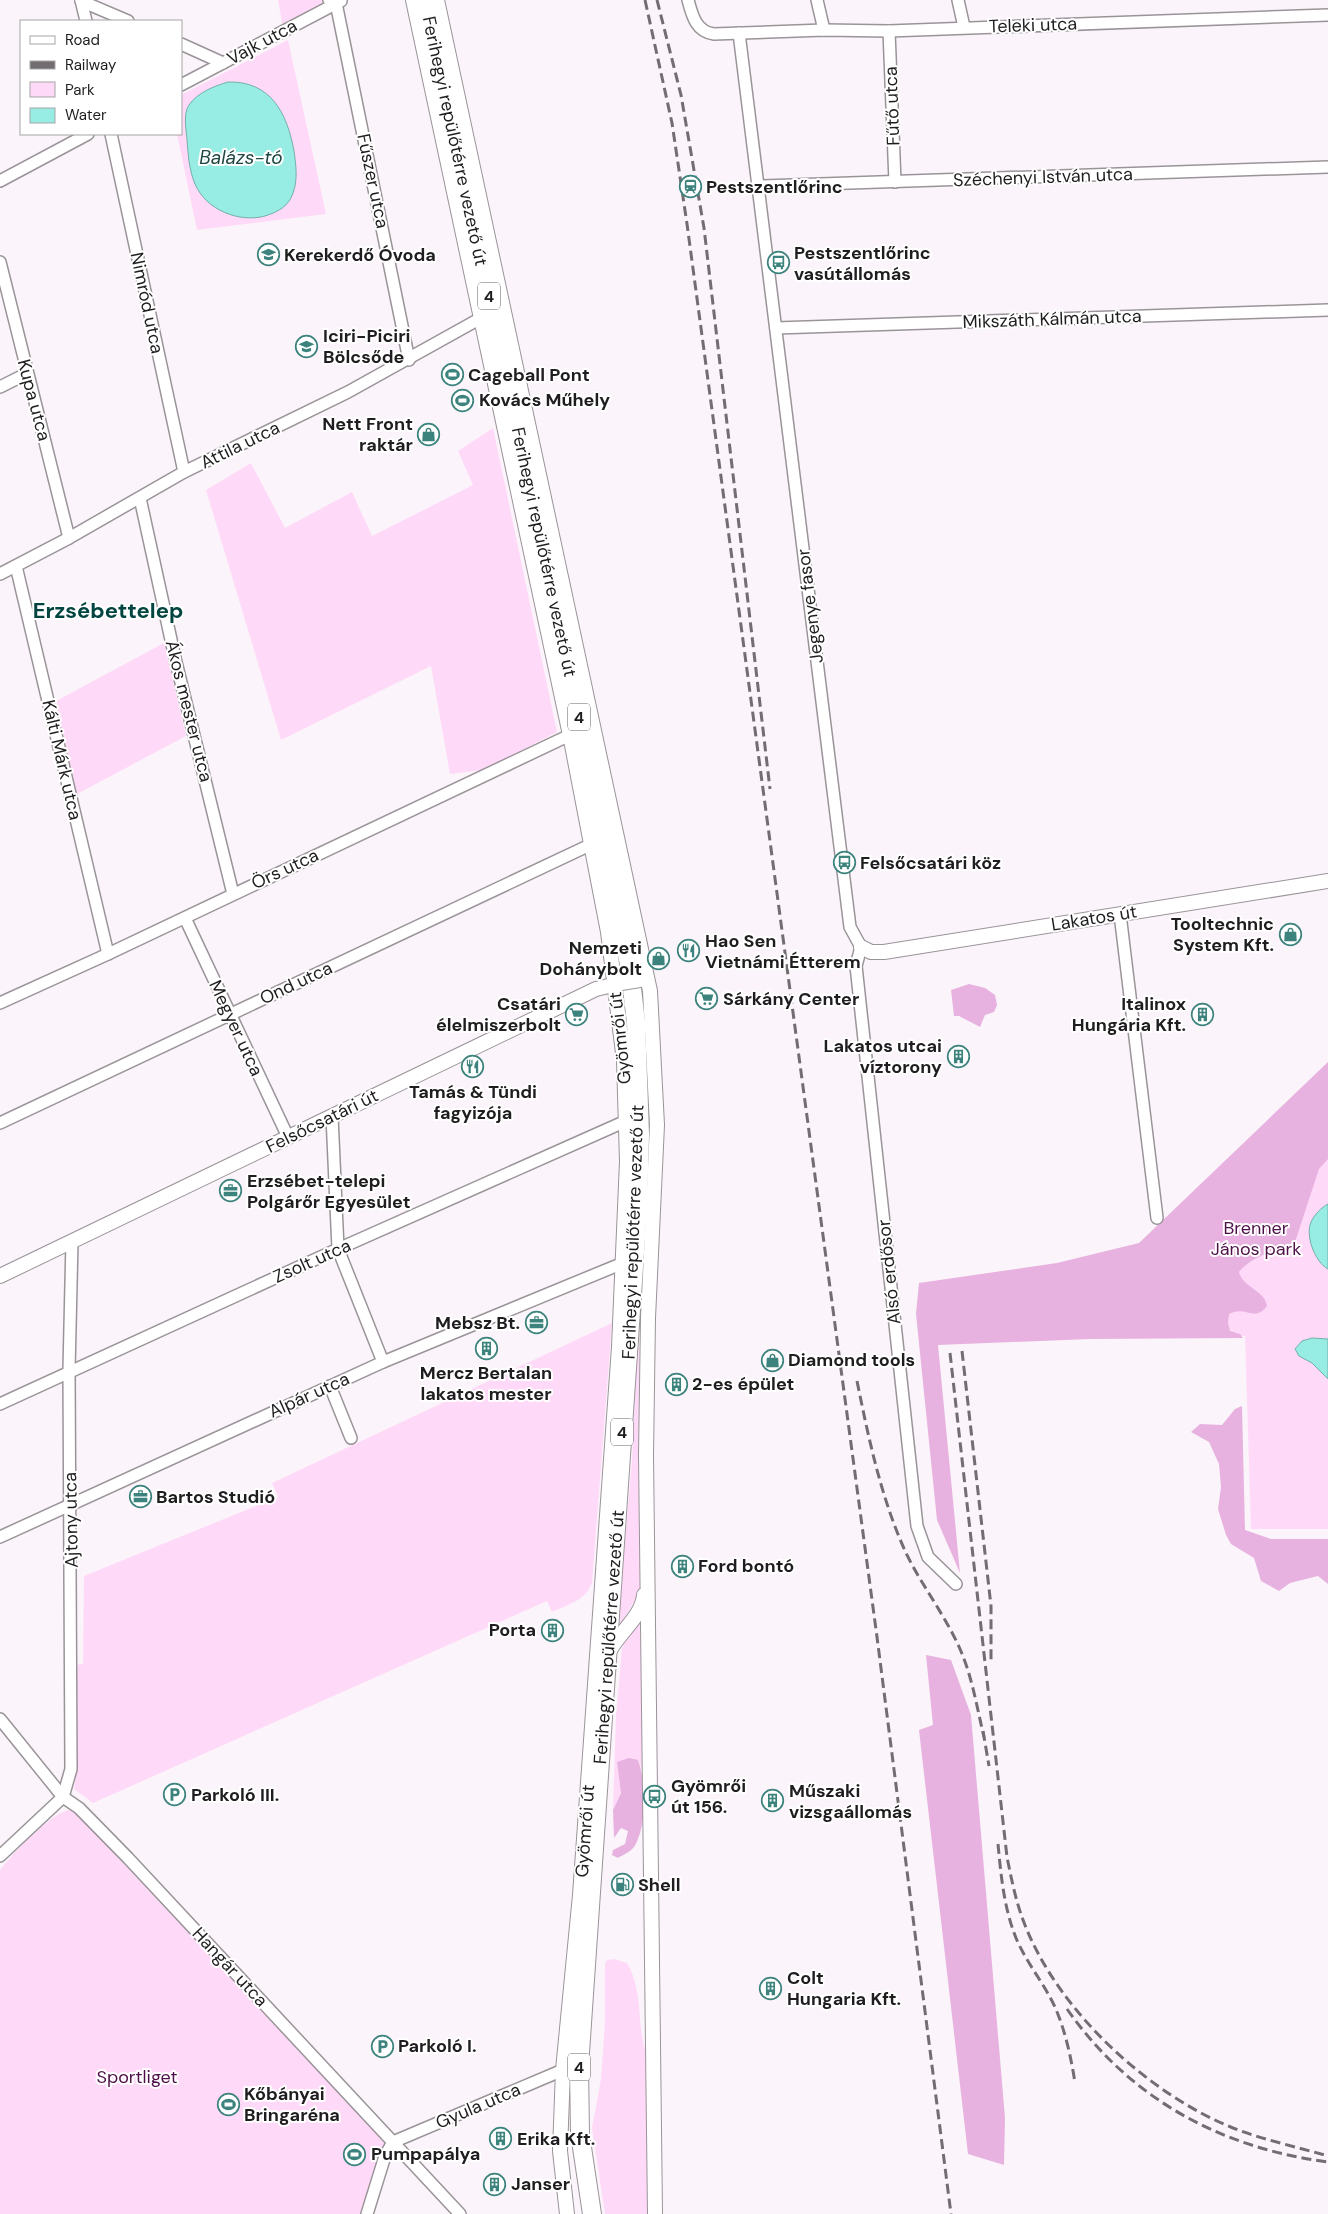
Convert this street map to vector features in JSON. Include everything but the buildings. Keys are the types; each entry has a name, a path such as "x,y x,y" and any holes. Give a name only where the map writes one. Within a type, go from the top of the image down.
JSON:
{"main road":[{"name":"Ferihegyi repülőtérre vezető út","path":"425,0 582,733 629,964 636,1022 640,1135 638,1208 579,2067 580,2134 592,2214"}],"street":[{"path":"81,0 86,20"},
{"path":"81,0 126,20"},
{"name":"Gyömrői út","path":"413,0 592,844 618,984 624,1060 626,1121 619,1347 580,1895 563,2070 560,2152 567,2214"},
{"name":"Gyömrői út","path":"437,0 644,980 655,1064 657,1125 648,1318 647,1569 655,2214"},
{"name":"Teleki utca","path":"688,0 694,18 703,30 714,34 1328,15"},
{"path":"817,0 824,30"},
{"path":"958,0 964,27"},
{"name":"Vajk utca","path":"182,84 336,1"},
{"name":"Fűszer utca","path":"336,1 409,360"},
{"name":"Fűtő utca","path":"889,30 895,182"},
{"name":"Jegenye fasor","path":"738,34 759,186 850,927 854,938 861,946"},
{"path":"182,44 223,62"},
{"path":"0,182 86,135"},
{"name":"Nimród utca","path":"111,135 184,472"},
{"name":"Széchenyi István utca","path":"759,186 1328,167"},
{"name":"Kupa utca","path":"0,262 26,374 31,381 69,538"},
{"name":"Mikszáth Kálmán utca","path":"776,328 1328,310"},
{"name":"Attila utca","path":"0,574 69,538 184,472 409,360 481,318"},
{"path":"0,387 26,374"},
{"name":"Ákos mester utca","path":"140,498 175,658 234,894"},
{"name":"Kálti Márk utca","path":"16,566 108,954"},
{"name":"Örs utca","path":"0,1003 185,918 570,734"},
{"name":"Ond utca","path":"0,1122 592,844"},
{"name":"Lakatos út","path":"861,946 871,952 884,952 1328,881"},
{"path":"1120,914 1157,1218"},
{"name":"Megyer utca","path":"185,918 288,1137"},
{"name":"Alsó erdősor","path":"861,946 856,966 917,1526 928,1557 956,1584"},
{"name":"Felsőcsatári út","path":"0,1276 596,989 644,980"},
{"path":"332,1116 338,1249 384,1362"},
{"name":"Zsolt utca","path":"0,1404 69,1370 626,1121"},
{"name":"Ajtony utca","path":"63,1797 71,1769 69,1370 72,1241"},
{"name":"Alpár utca","path":"0,1537 71,1502 384,1362 623,1263"},
{"path":"330,1386 351,1438"},
{"name":"Gyömrői út","path":"606,1657 616,1638 635,1617 643,1603 647,1569"},
{"name":"Hangár utca","path":"0,1719 63,1797 79,1808 128,1858 460,2214"},
{"path":"0,1856 63,1797"},
{"name":"Gyula utca","path":"393,2142 563,2070"},
{"path":"367,2214 386,2156 393,2142"}],"green space":[{"path":"278,0 322,0 322,7 283,28"},
{"path":"288,40 326,214 197,230 177,135 182,135 182,94"},
{"path":"493,428 557,732 483,770 450,774 431,666 281,740 206,490 251,463 285,528 352,492 372,536 473,485 458,451"},
{"path":"164,643 186,736 77,794 56,701"},
{"path":"969,984 985,988 995,995 997,1005 994,1012 985,1015 980,1027 959,1016 954,1016 951,990"},
{"path":"1328,1062 1328,1159 1319,1169 1295,1242 1257,1258 1239,1272 1245,1282 1262,1296 1267,1306 1262,1311 1254,1314 1241,1311 1229,1314 1228,1323 1230,1331 1240,1334 1243,1338 1090,1339 938,1345 960,1573 937,1520 916,1314 919,1283 1057,1263 1139,1243"},
{"name":"Brenner János park","path":"1328,1070 1328,1529 1251,1529 1245,1336 1144,1336"},
{"path":"612,1323 592,1583 581,1598 552,1612 547,1601 93,1803 74,1789 76,1775 75,1665 83,1664 84,1576 278,1497 272,1483"},
{"path":"639,1348 641,1590 620,1625 619,1610 632,1460 637,1349"},
{"path":"1242,1406 1245,1530 1271,1539 1328,1539 1328,1584 1318,1576 1290,1583 1279,1591 1261,1581 1254,1558 1231,1544 1226,1535 1218,1509 1221,1487 1219,1464 1209,1442 1191,1432 1200,1424 1222,1425 1235,1409"},
{"path":"643,1620 643,1772 638,1760 617,1762 621,1792 613,1810 616,1716 622,1649 626,1637"},
{"path":"926,1655 951,1660 971,1715 1005,2118 1004,2165 968,2154 919,1730 933,1725"},
{"path":"629,1758 638,1760 641,1769 644,1792 643,1817 638,1839 634,1847 618,1858 612,1855 613,1850 625,1844 628,1831 621,1828 614,1838 613,1810 621,1793 617,1762"},
{"name":"Sportliget","path":"68,1810 74,1811 383,2139 385,2142 362,2214 0,2214 0,1870 13,1854 41,1827"},
{"path":"614,1959 627,1963 636,1985 641,2030 646,2053 649,2214 605,2214 592,2128 601,2079 605,2022 605,1964 607,1960"}],"water":[{"name":"Balázs-tó","path":"228,82 243,83 266,93 281,112 291,137 296,172 296,183 293,193 289,202 282,208 265,216 245,218 234,216 215,207 200,193 191,173 185,117 187,109 192,101 201,94"},
{"path":"1328,1204 1328,1269 1323,1266 1315,1255 1310,1241 1309,1228 1312,1219"},
{"path":"1312,1338 1328,1339 1328,1379 1312,1363 1299,1356 1295,1349 1302,1341"}],"railway":[{"path":"645,0 672,123 687,224 877,1637 951,2214"},
{"path":"657,0 681,95 704,228 770,789"},
{"path":"962,1351 991,1606 991,1662"},
{"path":"950,1353 1007,1857 1013,1885 1027,1930 1042,1961 1062,1992 1085,2021 1140,2073 1170,2095 1201,2113 1233,2128 1328,2156"},
{"path":"857,1381 871,1447 889,1511 906,1553 960,1649 971,1681 984,1737"},
{"path":"983,1731 989,1766"},
{"path":"998,1844 1004,1892 1012,1927 1020,1947 1058,2014 1072,2063 1075,2083"},
{"path":"1067,2009 1092,2041 1119,2069 1149,2093 1181,2114 1215,2131 1251,2145 1289,2155 1328,2162"}],"place":[{"name":"Pestszentlőrinc","path":"690,187"},
{"name":"Kerekerdő Óvoda","path":"268,255"},
{"name":"Pestszentlőrinc vasútállomás","path":"778,263"},
{"name":"Iciri-Piciri Bölcsőde","path":"307,346"},
{"name":"Cageball Pont","path":"452,375"},
{"name":"Kovács Műhely","path":"463,400"},
{"name":"Nett Front raktár","path":"429,434"},
{"name":"Felsőcsatári köz","path":"844,863"},
{"name":"Tooltechnic System Kft.","path":"1290,934"},
{"name":"Hao Sen Vietnámi Étterem","path":"689,951"},
{"name":"Nemzeti Dohánybolt","path":"658,958"},
{"name":"Sárkány Center","path":"707,999"},
{"name":"Csatári élelmiszerbolt","path":"577,1014"},
{"name":"Italinox Hungária Kft.","path":"1202,1014"},
{"name":"Lakatos utcai víztorony","path":"958,1056"},
{"name":"Tamás & Tündi fagyizója","path":"473,1067"},
{"name":"Erzsébet-telepi Polgárőr Egyesület","path":"231,1191"},
{"name":"Mebsz Bt.","path":"536,1323"},
{"name":"Mercz Bertalan lakatos mester","path":"486,1348"},
{"name":"Diamond tools","path":"772,1360"},
{"name":"2-es épület","path":"676,1384"},
{"name":"Bartos Studió","path":"140,1497"},
{"name":"Ford bontó","path":"682,1566"},
{"name":"Porta","path":"552,1630"},
{"name":"Parkoló III.","path":"175,1795"},
{"name":"Gyömrői út 156.","path":"655,1796"},
{"name":"Műszaki vizsgaállomás","path":"773,1801"},
{"name":"Shell","path":"622,1885"},
{"name":"Colt Hungaria Kft.","path":"771,1988"},
{"name":"Parkoló I.","path":"382,2046"},
{"name":"Kőbányai Bringaréna","path":"228,2104"},
{"name":"Erika Kft.","path":"501,2139"},
{"name":"Pumpapálya","path":"355,2154"},
{"name":"Janser","path":"495,2184"}],"district":[{"name":"Erzsébettelep","path":"108,610"}]}
